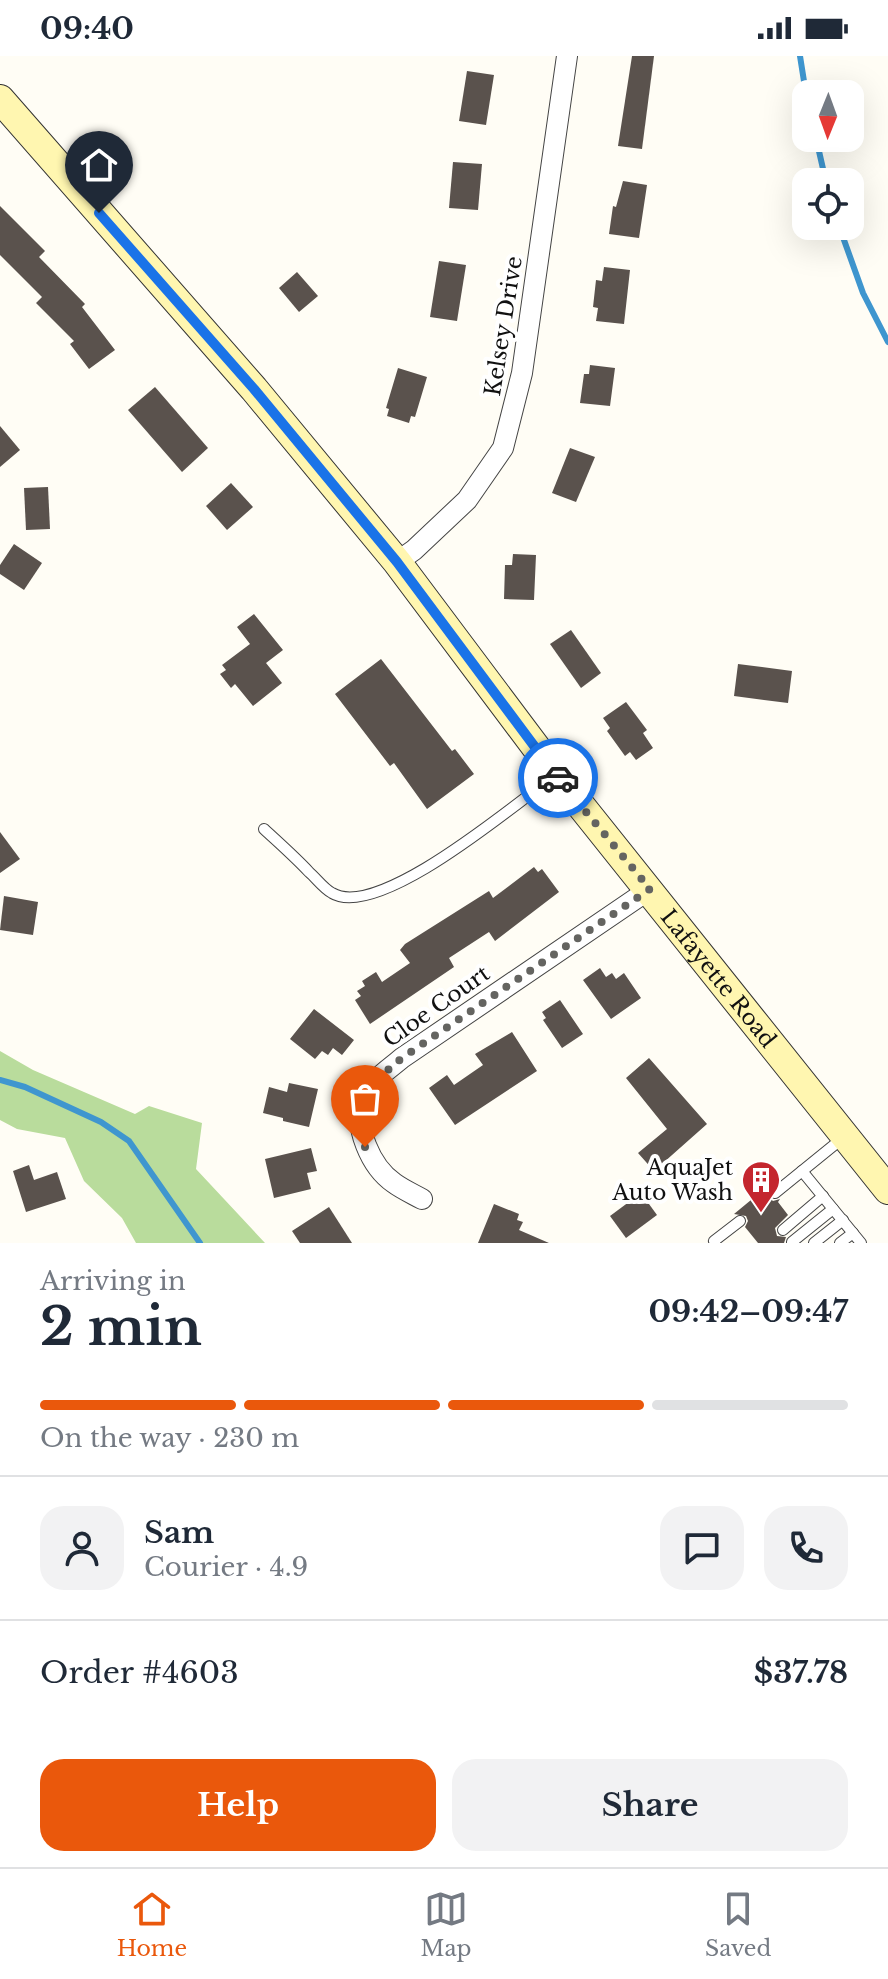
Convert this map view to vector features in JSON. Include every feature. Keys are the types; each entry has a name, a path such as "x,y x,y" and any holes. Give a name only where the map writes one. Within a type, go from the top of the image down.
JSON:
{"main road":[{"name":"Lafayette Road","path":"0,99 254,389 397,562 556,775 888,1190"}],"street":[{"name":"Kelsey Drive","path":"397,562 467,500 503,448 522,373 567,56"},
{"name":"Cloe Court","path":"422,1199 392,1182 365,1147 361,1121 363,1100 376,1080 402,1058 650,889"}],"lane":[{"path":"264,829 332,894 353,899 371,896 399,885 427,867 556,775"},
{"path":"775,1193 845,1136"},
{"path":"802,1171 861,1243"},
{"path":"783,1230 823,1196"},
{"path":"792,1242 833,1209"},
{"path":"814,1243 843,1220"},
{"path":"715,1243 740,1221"},
{"path":"840,1243 853,1233"}],"green space":[{"path":"0,1051 33,1070 135,1114 149,1106 202,1123 196,1169 265,1243 136,1243 122,1218 84,1181 65,1138 17,1129 0,1120"}],"building":[{"path":"632,56 654,56 642,149 618,146"},
{"path":"467,71 494,75 486,125 459,121"},
{"path":"453,162 482,164 478,210 449,208"},
{"path":"623,181 647,185 639,238 609,234 613,206 616,207"},
{"path":"0,206 45,251 39,257 85,304 82,307 115,350 89,369 70,344 74,341 36,303 42,297 0,255"},
{"path":"439,261 466,265 457,321 430,317"},
{"path":"604,267 630,270 624,324 596,321 598,308 593,307 596,280 602,281"},
{"path":"297,272 318,296 299,312 279,288"},
{"path":"590,365 615,368 610,406 580,403 584,374 589,374"},
{"path":"398,368 427,377 415,417 411,416 409,423 387,416 389,409 386,408"},
{"path":"155,387 208,448 182,472 128,410"},
{"path":"0,426 20,450 0,467"},
{"path":"570,448 595,457 576,502 552,493"},
{"path":"231,483 253,507 227,530 206,506"},
{"path":"48,487 50,529 26,530 24,488"},
{"path":"14,544 42,563 24,590 0,574 0,565"},
{"path":"513,554 536,555 534,600 504,599 505,565 512,565"},
{"path":"254,614 283,650 266,663 282,683 253,706 235,684 231,688 220,674 226,670 222,665 250,644 237,627"},
{"path":"571,630 601,673 581,688 550,644"},
{"path":"381,659 452,751 455,749 474,774 427,809 394,763 390,766 335,694"},
{"path":"738,664 792,671 788,703 734,696"},
{"path":"626,702 647,730 643,733 653,748 636,760 630,752 625,756 607,731 610,728 603,718"},
{"path":"0,832 20,859 0,873"},
{"path":"534,867 538,872 542,869 559,892 495,941 489,932 449,958 454,967 370,1024 355,1000 361,996 357,991 365,986 362,981 376,972 382,982 410,963 400,950 405,944 489,891 493,898"},
{"path":"4,896 38,902 33,935 0,930"},
{"path":"600,968 606,977 612,973 616,979 624,973 641,998 611,1019 583,980"},
{"path":"560,1000 583,1034 562,1048 543,1020 546,1018 542,1012"},
{"path":"314,1009 354,1040 342,1055 333,1048 328,1055 322,1051 315,1059 290,1039"},
{"path":"512,1032 537,1071 455,1125 429,1088 447,1075 454,1085 483,1065 475,1054"},
{"path":"649,1058 707,1124 654,1171 638,1153 667,1129 626,1078"},
{"path":"289,1083 318,1089 309,1127 263,1113 269,1087 287,1092"},
{"path":"311,1148 317,1171 307,1173 311,1189 274,1198 265,1159"},
{"path":"29,1165 34,1180 57,1172 66,1199 26,1212 13,1171"},
{"name":"AquaJet Auto Wash","path":"769,1185 768,1197 773,1201 780,1199 778,1202 788,1215 775,1228 777,1236 786,1237 784,1243 758,1243 745,1227 748,1221 746,1216 734,1214"},
{"path":"641,1193 657,1215 626,1238 610,1216"},
{"path":"494,1204 519,1214 517,1220 523,1222 519,1230 549,1243 478,1243"},
{"path":"329,1207 352,1243 300,1243 292,1231"}],"waterway":[{"path":"800,56 804,80"},
{"path":"819,152 823,168"},
{"path":"844,240 863,293 888,342"},
{"path":"0,1080 25,1087 101,1122 129,1141 200,1243"}],"way so far":[{"path":"365,1147 361,1121 363,1100 376,1080 402,1058 650,889 558,778"}],"place":[{"name":"AquaJet Auto Wash","path":"761,1214"}],"route":[{"path":"99,213 254,389 397,562 558,778"}]}
